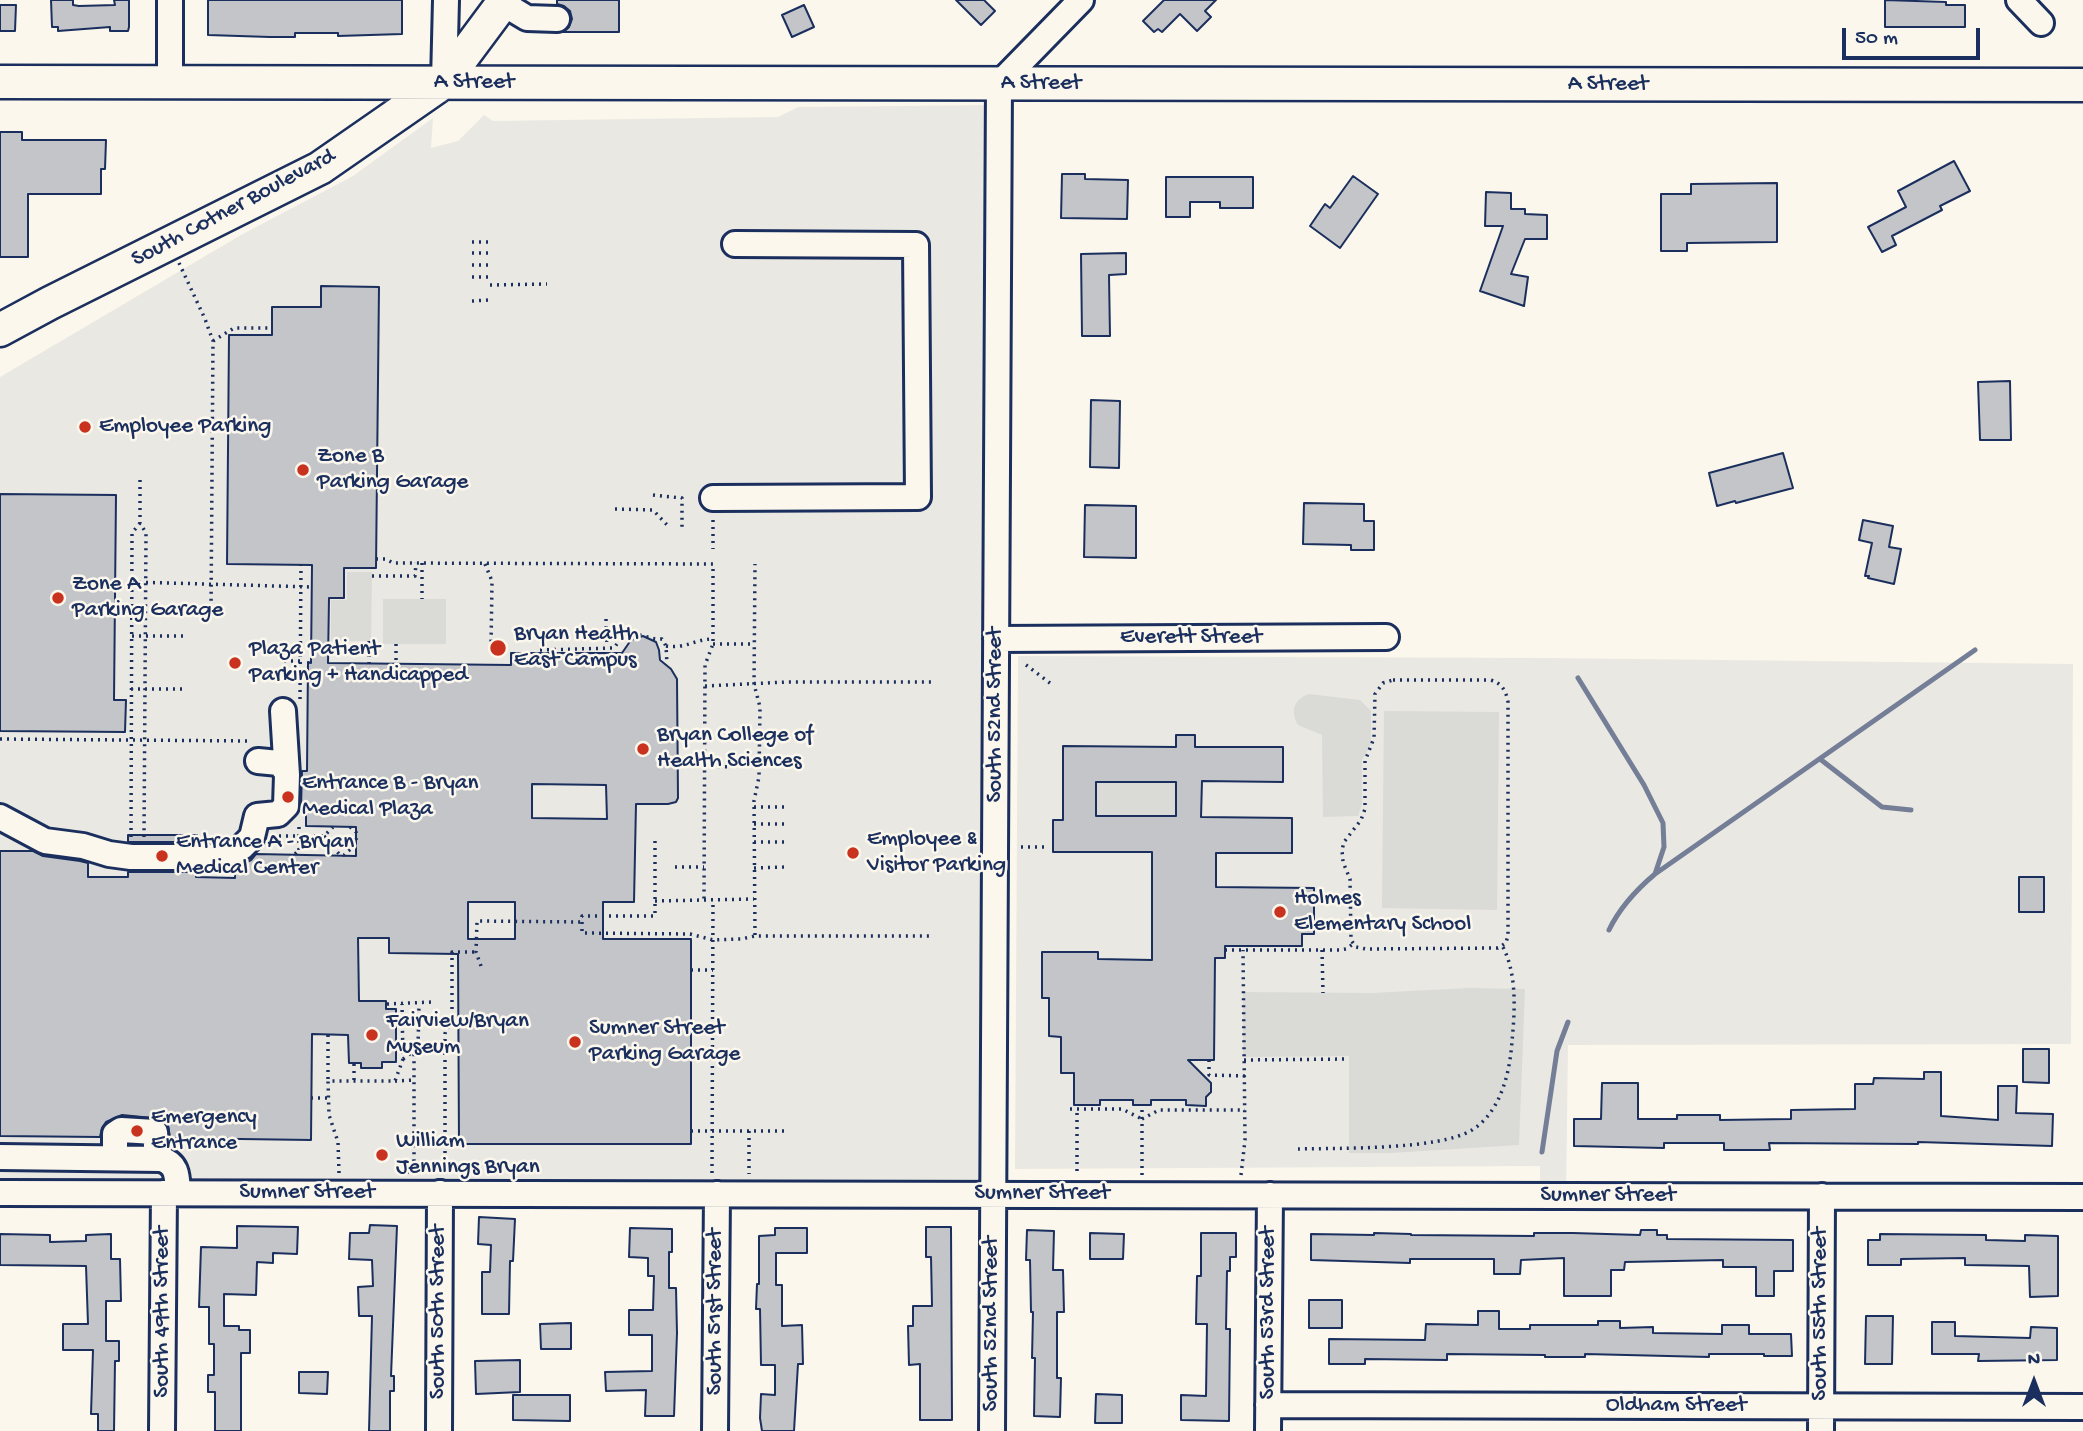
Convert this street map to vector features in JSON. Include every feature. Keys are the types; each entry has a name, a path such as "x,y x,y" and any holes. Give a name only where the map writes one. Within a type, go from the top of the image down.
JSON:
{"main road":[{"name":"South Cotner Boulevard","path":"0,330 320,168 444,82 504,1"},
{"name":"A Street","path":"0,82 2083,85"}],"street":[{"path":"170,0 170,82"},
{"path":"444,82 446,0"},
{"path":"999,84 1081,0"},
{"path":"2019,0 2041,23"},
{"path":"504,1 527,18 557,19"},
{"name":"South 52nd Street","path":"992,1431 999,84"},
{"path":"713,504 918,497 916,245 735,244"},
{"name":"Everett Street","path":"996,639 1386,637"},
{"path":"0,817 45,841 83,846 115,855 225,855 238,850 252,837 257,816 278,814 284,810 287,801 284,711"},
{"path":"258,761 279,763 286,771"},
{"name":"South 49th Street","path":"0,1157 115,1158 115,1134 121,1130 155,1132 156,1158 169,1161 175,1169 171,1193 162,1431"},
{"name":"Sumner Street","path":"0,1193 171,1193 446,1184 715,1183 749,1194 2083,1197"},
{"name":"South 51st Street","path":"715,1183 715,1431"},
{"name":"South 50th Street","path":"439,1431 446,1184"},
{"name":"South 53rd Street","path":"1268,1431 1270,1195"},
{"name":"South 55th Street","path":"1821,1431 1822,1196"},
{"name":"Oldham Street","path":"1268,1405 2083,1407"}],"path":[{"path":"472,242 490,242"},
{"path":"472,253 490,253"},
{"path":"177,259 213,341 211,611"},
{"path":"472,265 490,265"},
{"path":"472,277 490,277"},
{"path":"490,285 547,284"},
{"path":"472,301 490,300"},
{"path":"213,341 234,328 272,328"},
{"path":"140,481 140,523 146,533 145,835"},
{"path":"653,495 682,498 681,528"},
{"path":"713,504 713,549"},
{"path":"615,509 653,510 670,527"},
{"path":"131,835 132,533 140,523"},
{"path":"376,559 386,559 393,563 713,564 713,642 705,660 704,900"},
{"path":"372,576 415,576 416,563"},
{"path":"422,563 422,599"},
{"path":"485,564 492,581 491,648"},
{"path":"755,564 754,684 760,707 759,777 754,807 755,936"},
{"path":"284,661 300,661 301,565"},
{"path":"132,582 312,587"},
{"path":"606,619 607,648"},
{"path":"540,650 614,648 624,637 641,634 662,639 666,646 667,664"},
{"path":"132,636 184,636"},
{"path":"666,646 681,648 705,639 713,642 754,644"},
{"path":"369,641 369,663"},
{"path":"396,644 396,664"},
{"path":"1026,665 1054,686"},
{"path":"1298,1149 1375,1147 1437,1141 1462,1134 1480,1123 1498,1099 1511,1056 1513,986 1510,965 1503,947 1508,935 1508,702 1501,686 1496,682 1393,680 1376,691 1373,743 1366,757 1365,809 1361,820 1344,842 1342,850 1343,862 1350,876 1350,935 1353,944"},
{"path":"705,686 934,682"},
{"path":"131,689 184,689"},
{"path":"0,739 286,741"},
{"path":"705,766 732,767"},
{"path":"754,807 786,807"},
{"path":"754,824 786,824"},
{"path":"276,836 324,836 333,827"},
{"path":"324,836 340,855 344,855 356,844 356,832 350,827"},
{"path":"299,836 297,853 313,836"},
{"path":"655,841 655,916 582,916 582,933 690,933 713,940 755,936 932,936"},
{"path":"754,842 786,842"},
{"path":"1021,847 1045,847"},
{"path":"675,867 704,867"},
{"path":"754,868 786,867"},
{"path":"655,901 754,899"},
{"path":"713,900 712,1131 715,1183"},
{"path":"481,966 477,952 477,921 582,922"},
{"path":"1353,944 1366,949 1486,950 1503,947"},
{"path":"1225,950 1346,949 1353,944"},
{"path":"1241,1195 1245,1110 1243,950"},
{"path":"1322,950 1322,993"},
{"path":"446,1184 445,1034 452,1024 452,952 477,952"},
{"path":"691,970 713,970"},
{"path":"387,1004 432,1002"},
{"path":"395,1081 403,1059 402,1004"},
{"path":"403,1059 414,1052 419,1044 419,1004"},
{"path":"327,1035 329,1121 338,1142 339,1176"},
{"path":"403,1176 414,1163 414,1052"},
{"path":"1244,1060 1349,1059"},
{"path":"1209,1060 1209,1075 1245,1076"},
{"path":"354,1065 354,1081"},
{"path":"328,1081 414,1080"},
{"path":"311,1098 328,1098"},
{"path":"1142,1105 1142,1168"},
{"path":"1070,1109 1122,1109 1142,1119"},
{"path":"1077,1109 1077,1171"},
{"path":"1142,1119 1158,1110 1245,1110"},
{"path":"691,1131 784,1131"},
{"path":"749,1131 749,1194"}],"shaded area":[{"name":"Bryan Health East Campus","path":"998,105 993,1194 0,1193 0,377 241,235 353,176 433,118 431,148 458,141 484,115 493,121 778,117 798,107"},
{"path":"347,572 372,572 371,641 331,641 331,600 347,600"},
{"path":"383,599 446,599 446,644 383,644"},
{"path":"1018,656 2073,664 2071,1044 1568,1045 1566,1196 1540,1195 1540,1166 1015,1169"},
{"path":"1309,694 1360,700 1371,711 1371,744 1362,760 1362,804 1358,816 1323,817 1322,735 1298,725 1294,715 1297,702"},
{"path":"1384,711 1499,712 1497,910 1382,908"},
{"path":"1096,782 1176,782 1176,816 1096,816"},
{"path":"1470,988 1525,989 1519,1145 1349,1153 1349,1056 1243,1057 1243,992 1372,993"}],"building":[{"path":"51,0 73,0 73,5 79,6 115,5 114,0 129,0 128,31 110,31 110,27 58,31 58,27 52,27"},
{"path":"208,0 402,0 402,34 338,36 338,33 295,33 295,37 208,35"},
{"path":"557,0 619,0 619,32 563,32 572,19 570,11 557,4"},
{"path":"956,0 984,0 995,11 981,25"},
{"path":"1164,0 1216,0 1205,11 1211,17 1197,31 1180,14 1162,32 1158,29 1154,32 1143,21"},
{"path":"1885,0 1965,5 1965,27 1885,27"},
{"path":"0,5 16,5 15,31 0,31"},
{"path":"804,5 814,27 792,37 782,15"},
{"path":"0,132 22,132 22,140 106,140 105,169 101,169 101,194 28,194 28,257 0,257"},
{"path":"1954,161 1970,191 1940,206 1942,210 1892,236 1896,245 1882,252 1868,227 1906,207 1898,191"},
{"path":"1062,174 1085,174 1085,179 1128,180 1127,219 1061,218"},
{"path":"1353,176 1378,194 1340,248 1310,226 1325,204 1330,208"},
{"path":"1166,177 1253,177 1253,208 1220,208 1220,202 1190,202 1190,217 1166,217"},
{"path":"1777,183 1777,242 1687,243 1687,251 1661,251 1661,194 1691,194 1691,184"},
{"path":"1486,192 1511,193 1511,209 1525,209 1525,214 1547,215 1547,239 1525,239 1511,274 1528,277 1524,306 1480,291 1503,226 1485,226"},
{"path":"1126,253 1126,274 1109,275 1110,336 1082,336 1081,254"},
{"path":"321,286 379,287 376,568 344,568 344,598 329,598 328,663 511,665 511,653 622,653 631,640 643,636 656,642 660,660 671,669 677,679 678,798 676,802 668,804 636,804 634,902 603,902 603,939 691,939 691,1144 459,1144 458,954 389,953 389,938 358,938 359,1001 386,1001 386,1009 396,1009 396,1062 382,1062 382,1068 361,1068 361,1063 349,1063 348,1035 312,1034 311,1140 170,1138 168,1125 162,1119 122,1115 106,1122 100,1137 0,1136 0,851 33,851 43,856 88,863 88,877 128,877 128,872 196,872 196,877 235,878 235,871 241,871 241,865 256,854 356,856 356,827 306,826 306,807 301,807 302,771 307,771 312,565 227,564 229,335 272,335 272,307 321,307","holes":["532,784 606,785 607,819 532,818","468,902 515,902 515,939 468,939"]},
{"path":"2010,381 2011,440 1980,440 1978,382"},
{"path":"1091,400 1120,401 1119,468 1090,467"},
{"path":"1783,453 1793,488 1717,506 1709,473"},
{"name":"Zone A Parking Garage","path":"0,494 116,495 114,700 126,700 125,732 0,731"},
{"path":"1304,503 1364,504 1364,521 1374,521 1374,550 1351,550 1351,545 1303,544"},
{"path":"1085,505 1136,506 1136,558 1084,557"},
{"path":"1863,520 1893,526 1889,547 1901,549 1894,584 1865,576 1872,543 1859,540"},
{"name":"Holmes Elementary School","path":"1176,735 1195,735 1195,747 1283,747 1283,782 1202,781 1201,817 1292,818 1292,853 1216,853 1216,887 1314,888 1314,934 1302,934 1302,946 1225,946 1225,958 1215,958 1214,1060 1188,1060 1211,1083 1206,1106 1186,1105 1186,1100 1151,1100 1151,1105 1133,1105 1133,1100 1100,1100 1100,1105 1074,1105 1074,1073 1061,1073 1061,1037 1049,1036 1049,998 1042,998 1042,952 1098,952 1098,959 1152,960 1152,852 1053,852 1053,820 1063,820 1063,746 1176,747","holes":["1096,782 1176,782 1176,816 1096,816"]},
{"path":"128,835 197,835 197,842 128,842"},
{"path":"2019,877 2044,877 2044,912 2019,912"},
{"path":"2023,1049 2049,1049 2049,1083 2023,1082"},
{"path":"1924,1072 1941,1072 1941,1116 1998,1120 1998,1086 2017,1086 2016,1113 2053,1114 2052,1146 1918,1142 1769,1143 1770,1150 1724,1150 1724,1143 1664,1143 1664,1148 1574,1146 1574,1119 1601,1119 1602,1083 1638,1083 1638,1119 1720,1115 1720,1120 1791,1119 1791,1110 1855,1109 1855,1084 1873,1084 1874,1078 1924,1079"},
{"path":"479,1217 515,1219 513,1261 510,1261 509,1314 482,1314 482,1272 490,1272 491,1245 478,1244"},
{"path":"370,1225 397,1226 391,1376 394,1376 394,1391 390,1391 390,1431 369,1431 372,1316 359,1316 358,1287 373,1286 372,1260 349,1259 350,1233 369,1233"},
{"path":"237,1226 298,1227 297,1254 273,1253 273,1263 257,1262 256,1295 224,1294 224,1326 239,1326 239,1330 250,1330 250,1353 241,1353 241,1431 215,1431 215,1392 208,1392 208,1375 214,1375 214,1344 209,1344 209,1307 199,1307 201,1247 237,1248"},
{"path":"926,1227 951,1227 952,1420 920,1420 920,1364 909,1365 908,1326 913,1326 913,1306 932,1306 931,1257 926,1257"},
{"path":"630,1228 672,1229 669,1288 676,1288 677,1333 674,1416 645,1416 646,1390 606,1391 605,1372 652,1371 652,1335 629,1335 629,1310 653,1310 654,1276 648,1276 648,1258 629,1257"},
{"path":"775,1228 807,1228 807,1253 776,1253 776,1285 782,1285 782,1326 802,1325 803,1364 798,1364 794,1431 762,1431 760,1418 761,1394 775,1395 775,1365 761,1365 760,1309 756,1309 759,1236 775,1235"},
{"path":"1027,1230 1054,1231 1053,1270 1063,1270 1064,1312 1057,1312 1057,1378 1061,1378 1060,1417 1034,1416 1035,1358 1032,1358 1033,1312 1030,1260 1026,1260"},
{"path":"1641,1230 1657,1230 1657,1235 1667,1235 1667,1239 1793,1240 1793,1271 1774,1271 1774,1296 1756,1296 1756,1267 1723,1267 1723,1260 1625,1262 1624,1270 1611,1270 1611,1296 1564,1296 1564,1258 1521,1260 1520,1274 1494,1274 1494,1259 1410,1259 1410,1263 1311,1260 1311,1234 1640,1235"},
{"path":"1090,1233 1124,1234 1123,1259 1090,1259"},
{"path":"1201,1233 1236,1233 1236,1257 1230,1257 1230,1271 1227,1271 1226,1329 1230,1329 1229,1421 1181,1420 1181,1395 1206,1396 1207,1324 1196,1324 1197,1276 1201,1276"},
{"path":"0,1234 50,1235 50,1242 86,1241 86,1235 111,1234 111,1259 120,1259 121,1301 106,1301 106,1341 119,1341 119,1361 115,1361 114,1431 98,1431 98,1414 91,1414 93,1350 63,1350 63,1324 88,1324 86,1266 0,1265"},
{"path":"1880,1234 1986,1235 1986,1240 2025,1241 2025,1235 2058,1236 2058,1296 2030,1297 2029,1266 1965,1265 1965,1258 1901,1259 1901,1265 1868,1265 1868,1240 1880,1240"},
{"path":"1309,1300 1342,1300 1342,1328 1309,1328"},
{"path":"1478,1311 1499,1311 1499,1329 1530,1329 1530,1325 1598,1325 1598,1321 1620,1321 1620,1328 1653,1327 1653,1333 1722,1334 1722,1325 1749,1325 1749,1334 1791,1334 1792,1356 1585,1354 1585,1357 1545,1357 1447,1354 1447,1360 1365,1359 1365,1364 1329,1364 1329,1339 1425,1340 1426,1324 1478,1325"},
{"path":"1866,1316 1893,1316 1892,1364 1865,1364"},
{"path":"1932,1322 1955,1322 1955,1336 2030,1338 2031,1327 2057,1328 2057,1360 1978,1361 1979,1354 1932,1354"},
{"path":"571,1323 571,1349 541,1349 540,1324"},
{"path":"520,1360 520,1392 476,1394 475,1361"},
{"path":"299,1372 328,1372 327,1394 299,1393"},
{"path":"1096,1394 1122,1395 1122,1423 1095,1423"},
{"path":"513,1395 570,1395 570,1421 513,1420"}],"waterway":[{"path":"1609,930 1629,899 1655,874 1975,650"},
{"path":"1578,678 1644,785 1663,823 1664,847 1655,874"},
{"path":"1820,759 1882,807 1911,810"},
{"path":"1542,1152 1557,1051 1568,1022"}],"place":[{"name":"Employee Parking","path":"85,427"},
{"name":"Zone B Parking Garage","path":"303,470"},
{"name":"Zone A Parking Garage","path":"58,598"},
{"name":"Bryan Health East Campus","path":"498,648"},
{"name":"Plaza Patient Parking + Handicapped","path":"235,663"},
{"name":"Bryan College of Health Sciences","path":"643,749"},
{"name":"Entrance B - Bryan Medical Plaza","path":"288,797"},
{"name":"Employee & Visitor Parking","path":"853,853"},
{"name":"Entrance A - Bryan Medical Center","path":"162,856"},
{"name":"Holmes Elementary School","path":"1280,912"},
{"name":"Fairview/Bryan Museum","path":"372,1035"},
{"name":"Sumner Street Parking Garage","path":"575,1042"},
{"name":"Emergency Entrance","path":"137,1131"},
{"name":"William Jennings Bryan","path":"382,1155"}]}
